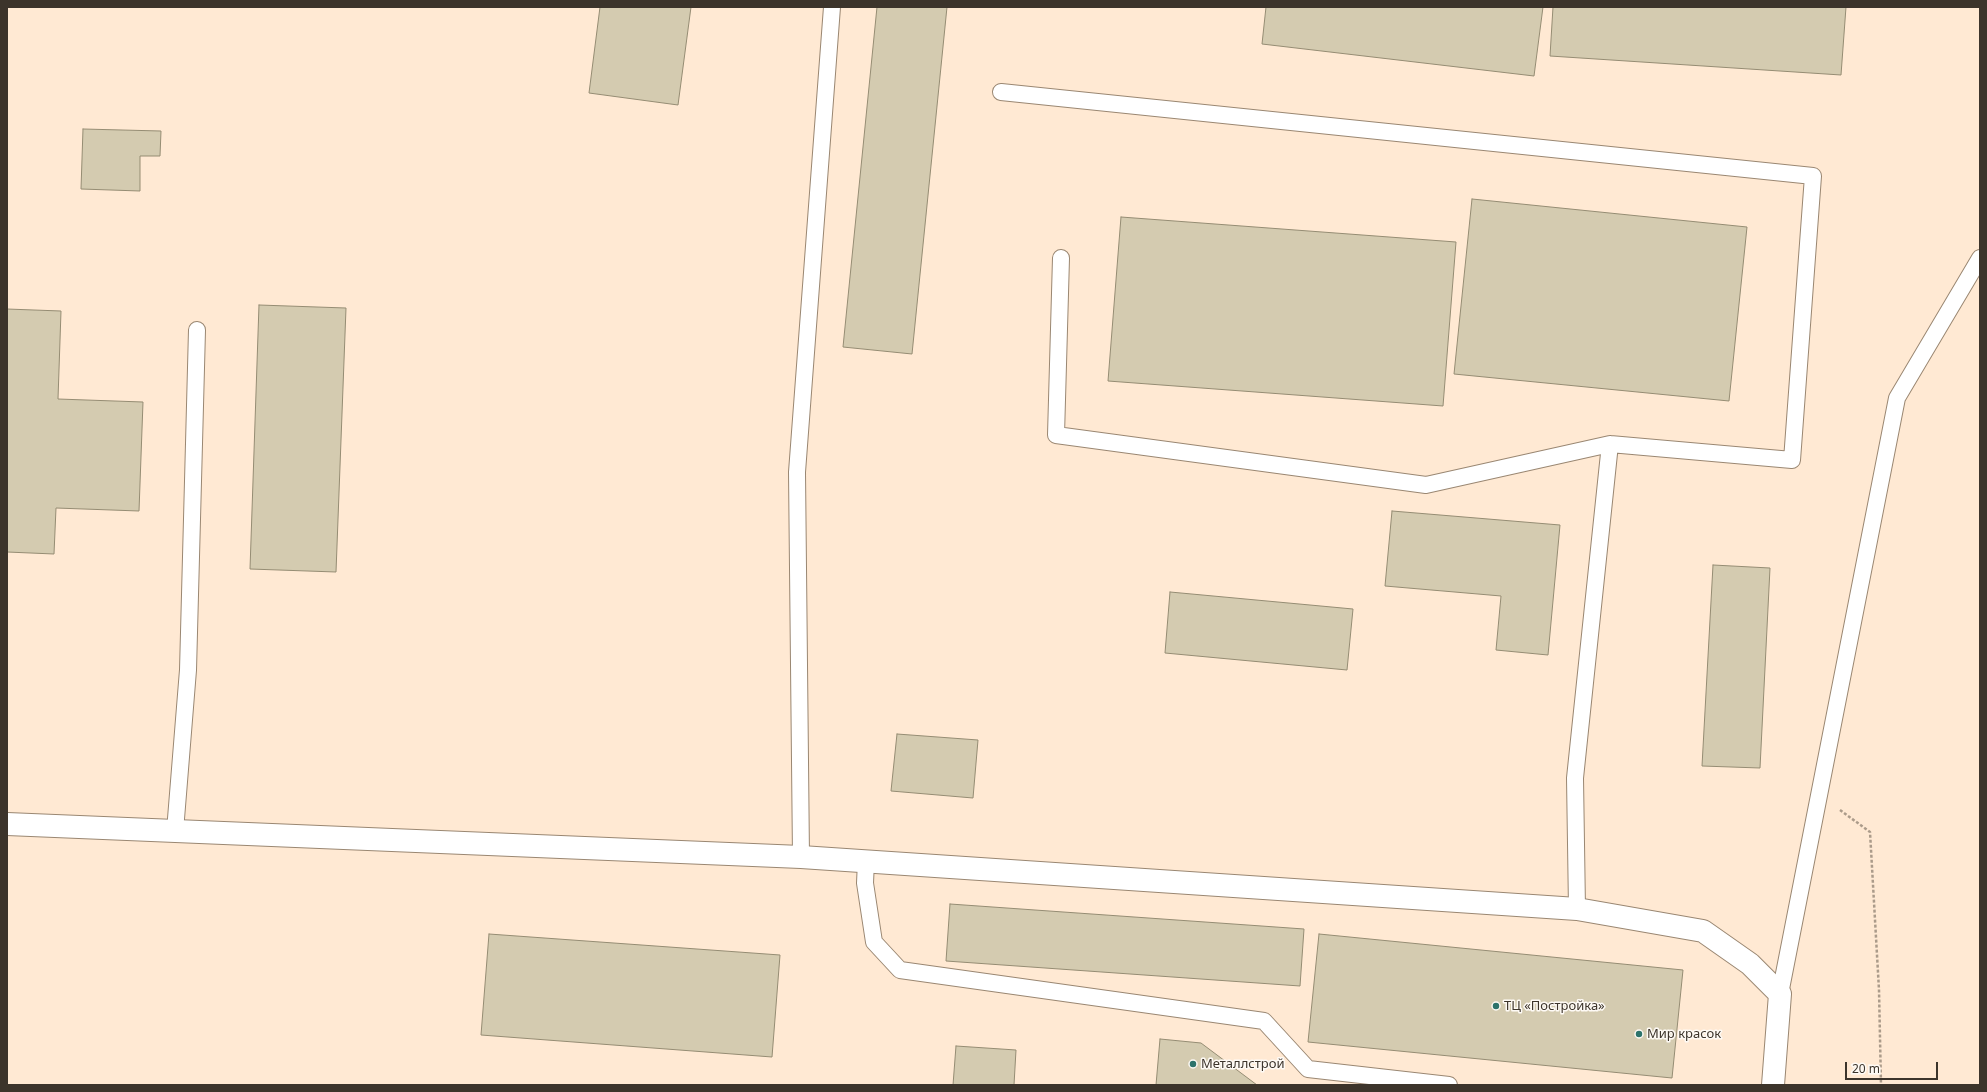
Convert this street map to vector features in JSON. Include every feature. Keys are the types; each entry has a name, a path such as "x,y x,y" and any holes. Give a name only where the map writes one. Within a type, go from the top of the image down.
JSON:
{"street":[{"path":"7,824 801,856 1577,909 1703,931 1750,964 1780,994 1773,1085"}],"lane":[{"path":"801,856 796,472 832,7"},
{"path":"1001,92 1813,176 1792,460 1610,444 1426,485 1056,435 1061,258"},
{"path":"1780,994 1897,398 1980,258"},
{"path":"175,831 188,670 197,330"},
{"path":"1577,909 1575,778 1610,444"},
{"path":"866,861 865,883 874,942 900,970 1264,1021 1308,1069 1449,1085"}],"path":[{"path":"1819,794 1870,832 1881,1085"}],"building":[{"path":"600,7 691,7 678,105 589,93"},
{"path":"877,7 947,7 912,354 843,347"},
{"path":"1266,7 1543,7 1534,76 1262,44"},
{"path":"1553,7 1846,7 1841,75 1550,56"},
{"path":"83,129 161,131 160,156 140,156 140,191 81,189"},
{"path":"1472,199 1747,227 1729,401 1454,374"},
{"path":"1121,217 1456,242 1443,406 1108,381"},
{"path":"259,305 346,308 336,572 250,569"},
{"path":"7,309 61,311 58,399 143,402 139,511 56,508 54,554 7,552"},
{"path":"1392,511 1560,525 1548,655 1496,650 1501,596 1385,586"},
{"path":"1713,565 1770,568 1760,768 1702,766"},
{"path":"1170,592 1353,609 1347,670 1165,653"},
{"path":"897,734 978,740 973,798 891,791"},
{"path":"950,904 1304,929 1300,986 946,961"},
{"path":"489,934 780,955 772,1057 481,1035"},
{"name":"ТЦ «Постройка»","path":"1319,934 1683,970 1672,1078 1308,1042"},
{"name":"Металлстрой","path":"1160,1039 1201,1043 1257,1085 1156,1085"},
{"path":"956,1046 1016,1050 1014,1085 953,1085"}],"place":[{"name":"ТЦ «Постройка»","path":"1496,1006"},
{"name":"Мир красок","path":"1639,1034"},
{"name":"Металлстрой","path":"1193,1064"}]}
